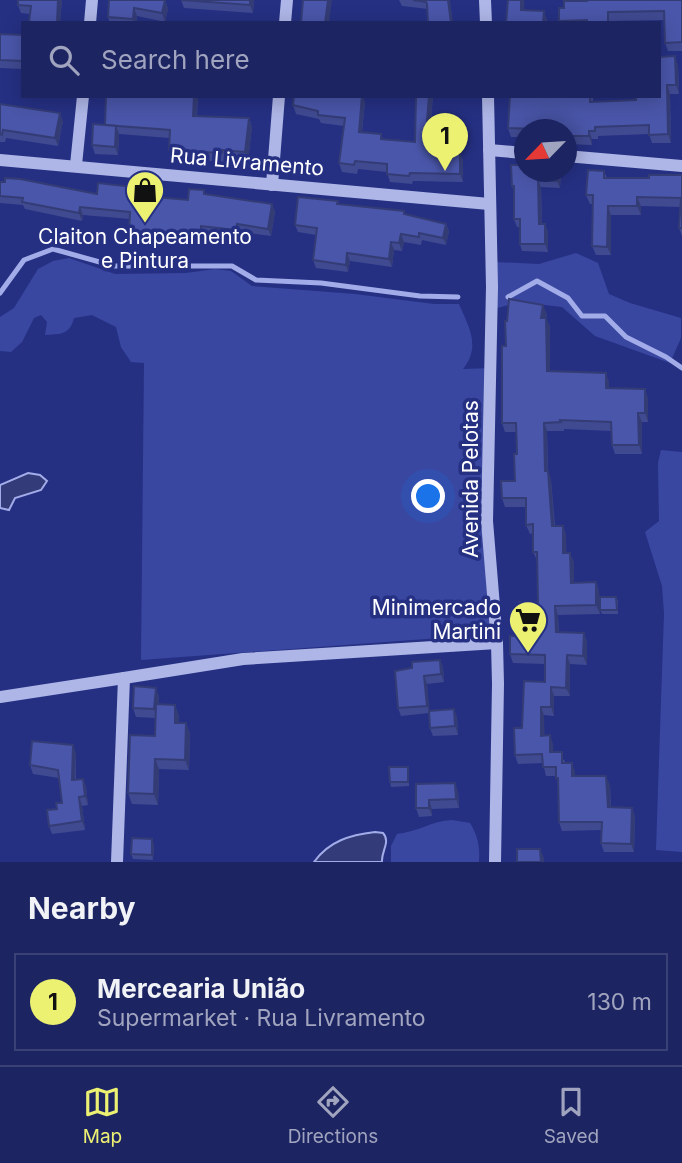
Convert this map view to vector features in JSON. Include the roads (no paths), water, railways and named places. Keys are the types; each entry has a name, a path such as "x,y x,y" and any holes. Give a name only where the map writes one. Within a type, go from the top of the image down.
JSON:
{"street":[{"path":"90,21 92,0"},
{"path":"285,21 287,0"},
{"path":"485,0 486,21"},
{"path":"76,165 83,98"},
{"path":"272,185 279,98"},
{"name":"Avenida Pelotas","path":"488,98 492,287 487,522 498,643 495,862"},
{"path":"489,150 514,152"},
{"path":"577,157 682,166"},
{"name":"Rua Livramento","path":"0,160 489,204"},
{"path":"0,697 243,659 498,643"},
{"path":"117,862 124,678"}],"water":[{"path":"28,473 40,475 47,481 41,490 15,498 9,510 0,508 0,485"},
{"path":"375,832 383,833 386,840 382,862 314,862 326,849 341,840"}],"waterway":[{"path":"0,293 24,260 53,249 114,266 232,266 256,280 321,283 420,296 458,297"},
{"path":"508,297 537,281 568,298 582,316 605,316 626,337 682,368"}],"place":[{"name":"Mercearia União","path":"445,171"},
{"name":"Claiton Chapeamento e Pintura","path":"145,224"},
{"name":"Minimercado Martini","path":"528,654"}]}
